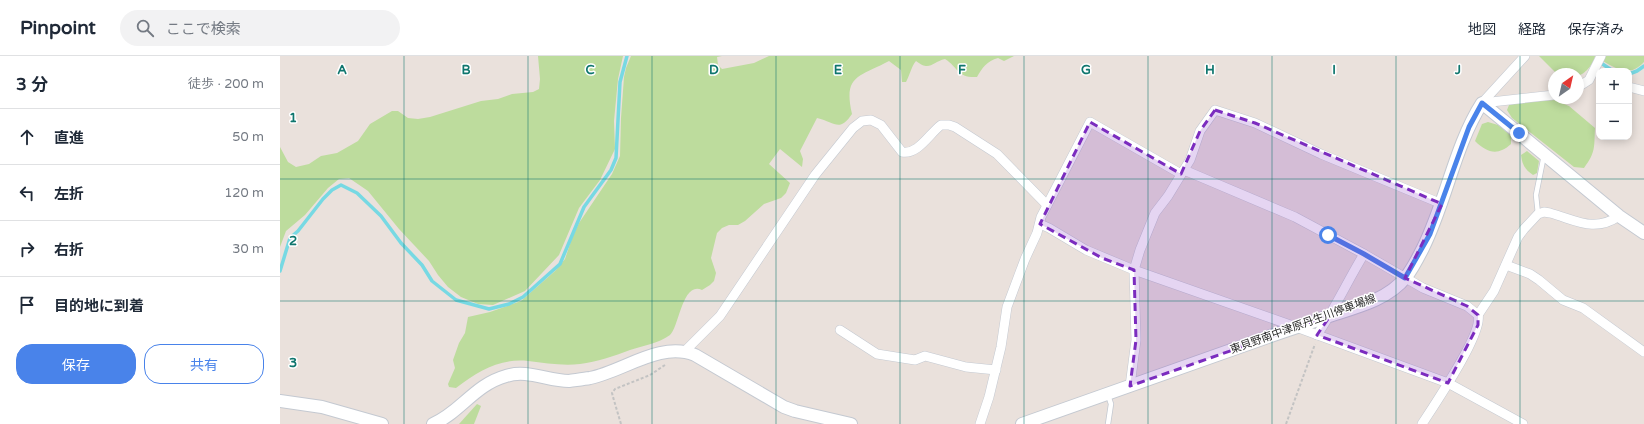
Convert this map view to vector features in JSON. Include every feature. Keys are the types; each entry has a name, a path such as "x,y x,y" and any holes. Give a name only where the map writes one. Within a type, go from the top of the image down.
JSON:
{"main road":[{"path":"1482,103 1619,216 1644,233"},
{"name":"東貝野南中津原丹生川停車場線","path":"1022,424 1375,300 1392,290 1405,278 1430,234 1469,127 1482,103"},
{"path":"433,424 441,420 474,392 506,375 533,375 569,381 586,379 661,353 685,351 695,355 784,407 851,424"},
{"path":"280,401 322,407 382,424"}],"street":[{"path":"1482,103 1525,56"},
{"path":"1597,68 1601,56"},
{"path":"1584,84 1596,72"},
{"path":"1632,88 1644,91"},
{"path":"1482,103 1548,96"},
{"path":"1130,386 1136,340 1134,270 1140,250 1155,213 1164,203 1190,160 1200,131 1215,110 1255,123 1321,154 1442,204"},
{"path":"685,351 720,316 815,175 849,132 862,121 871,120 881,125 902,152 907,153 916,149 941,125 955,127 997,154 1046,205"},
{"path":"980,424 996,370 1007,307 1046,205 1090,122 1182,172 1279,210 1364,254 1423,288 1467,306 1478,316"},
{"path":"1422,424 1469,346 1478,325 1478,316 1494,290 1518,237 1538,214 1544,212 1550,213 1590,225 1607,223 1619,216"},
{"path":"1040,224 1092,253 1134,270 1296,327 1448,383 1523,424"},
{"path":"1317,335 1330,316 1348,279 1364,254"},
{"path":"1506,265 1530,274 1563,300 1583,308 1644,352"},
{"path":"840,330 878,354 915,360 925,356 966,367 996,370"}],"lane":[{"path":"1538,214 1536,195 1544,154"},
{"path":"1107,394 1112,404 1108,424"}],"path":[{"path":"1286,424 1317,335"},
{"path":"621,424 612,393 615,389 650,375 667,363"}],"highlighted area":[{"path":"1215,110 1255,123 1442,204 1405,278 1467,306 1478,315 1478,325 1448,383 1317,335 1330,316 1130,386 1136,340 1134,270 1102,258 1040,224 1090,122 1181,174 1200,131"}],"green space":[{"path":"538,56 623,56 618,79 614,121 615,149 600,180 579,208 559,255 525,291 493,305 478,304 461,297 448,287 429,261 399,229 368,191 349,178 339,179 328,188 305,215 286,231 280,247 280,147 288,162 296,167 309,164 321,156 337,153 358,141 370,124 392,111 398,111 408,118 418,119 430,117 481,101 498,99 512,94 533,92 539,89 540,79"},
{"path":"631,56 722,56 717,57 718,65 722,69 754,63 769,56 1014,56 1004,61 998,58 991,61 983,68 977,77 970,77 962,74 945,59 928,66 916,61 906,82 902,82 901,70 889,61 856,79 852,84 850,92 852,114 848,120 840,125 817,118 800,151 803,159 802,167 780,149 769,164 790,183 786,193 781,198 764,204 745,221 738,225 729,225 722,228 717,233 711,258 716,273 714,281 702,290 695,289 690,292 685,298 673,331 666,338 612,357 580,364 567,365 518,361 499,364 481,371 456,388 449,387 448,384 455,368 453,360 459,343 465,333 468,317 490,312 521,301 555,271 565,259 579,223 612,174 620,156 624,77"},
{"path":"1539,56 1595,56 1589,67 1584,72 1584,68 1551,68"},
{"path":"1603,56 1644,56 1644,62 1639,67 1632,70 1632,68 1616,68 1603,61"},
{"path":"1548,100 1548,104 1564,104 1569,106 1595,128 1594,145 1591,158 1584,168 1574,167 1512,118 1507,110 1509,105"},
{"path":"1488,122 1498,125 1511,135 1511,144 1502,150 1493,152 1479,145 1475,141 1482,124"},
{"path":"1527,151 1539,161 1537,173 1533,175 1526,169 1522,161 1521,155"},
{"path":"477,404 481,406 474,424 459,424"}],"waterway":[{"path":"280,271 290,238 298,231 323,199 332,190 341,185 357,193 381,216 401,243 422,265 432,281 456,300 489,309 509,304 523,297 560,264 584,207 611,170 616,158 620,82 627,56"},
{"path":"1601,63 1608,68"},
{"path":"1632,73 1644,66"}],"route":[{"path":"1328,235 1392,269 1405,278 1411,271 1430,234 1464,139 1474,116 1482,103 1519,133"}]}
